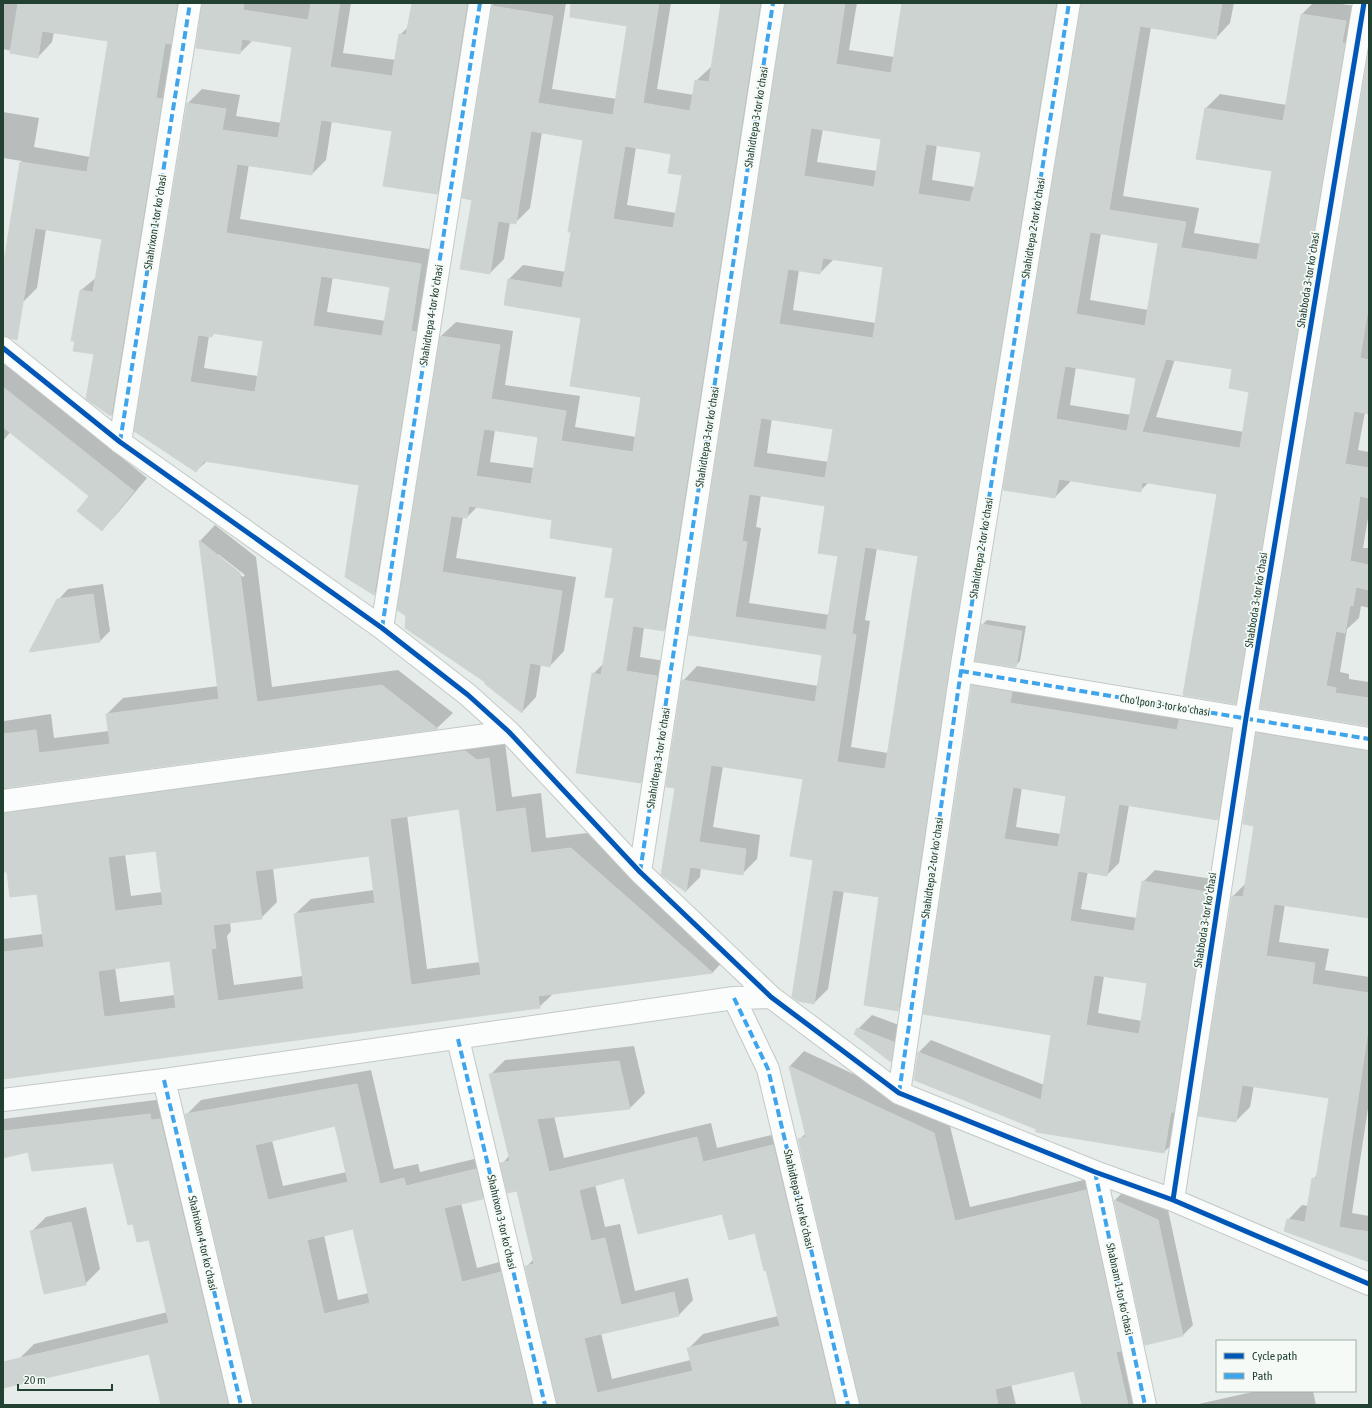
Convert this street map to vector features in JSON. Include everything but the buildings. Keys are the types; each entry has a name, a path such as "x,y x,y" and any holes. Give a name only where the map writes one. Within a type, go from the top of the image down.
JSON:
{"street":[{"name":"Shahrixon 1-tor koʻchasi","path":"120,442 190,3"},
{"name":"Shahidtepa 4-tor koʻchasi","path":"382,628 480,3"},
{"name":"Shahidtepa 3-tor koʻchasi","path":"640,872 773,3"},
{"name":"Shahidtepa 2-tor koʻchasi","path":"899,1093 962,671 1069,3"},
{"name":"Shabboda 3-tor koʻchasi","path":"1173,1200 1246,718 1364,3"},
{"path":"3,348 120,442 382,628 468,695 509,732 640,872 771,997 899,1093 1095,1172 1173,1200 1369,1284"},
{"name":"Cho‘lpon 3-tor koʻchasi","path":"962,671 1369,739"},
{"path":"3,801 509,732"},
{"path":"3,1100 164,1080 458,1039 734,998 771,997"},
{"name":"Shahidtepa 1-tor koʻchasi","path":"734,998 768,1069 848,1405"},
{"name":"Shahrixon 3-tor koʻchasi","path":"458,1039 545,1405"},
{"name":"Shahrixon 4-tor koʻchasi","path":"164,1080 241,1405"},
{"name":"Shabnam 1-tor koʻchasi","path":"1095,1172 1145,1405"}],"marked path":[{"path":"120,442 190,3"},
{"path":"382,628 480,3"},
{"path":"640,872 773,3"},
{"path":"899,1093 961,671 1069,3"},
{"path":"961,671 1369,739"},
{"path":"734,998 768,1069 848,1405"},
{"path":"458,1039 545,1405"},
{"path":"164,1080 241,1405"},
{"path":"1095,1172 1145,1405"}],"cycle path":[{"path":"1173,1200 1246,718 1364,3"},
{"path":"3,348 120,442 382,628 468,695 509,732 640,872 771,997 899,1093 1095,1172 1173,1200 1369,1284"}]}
